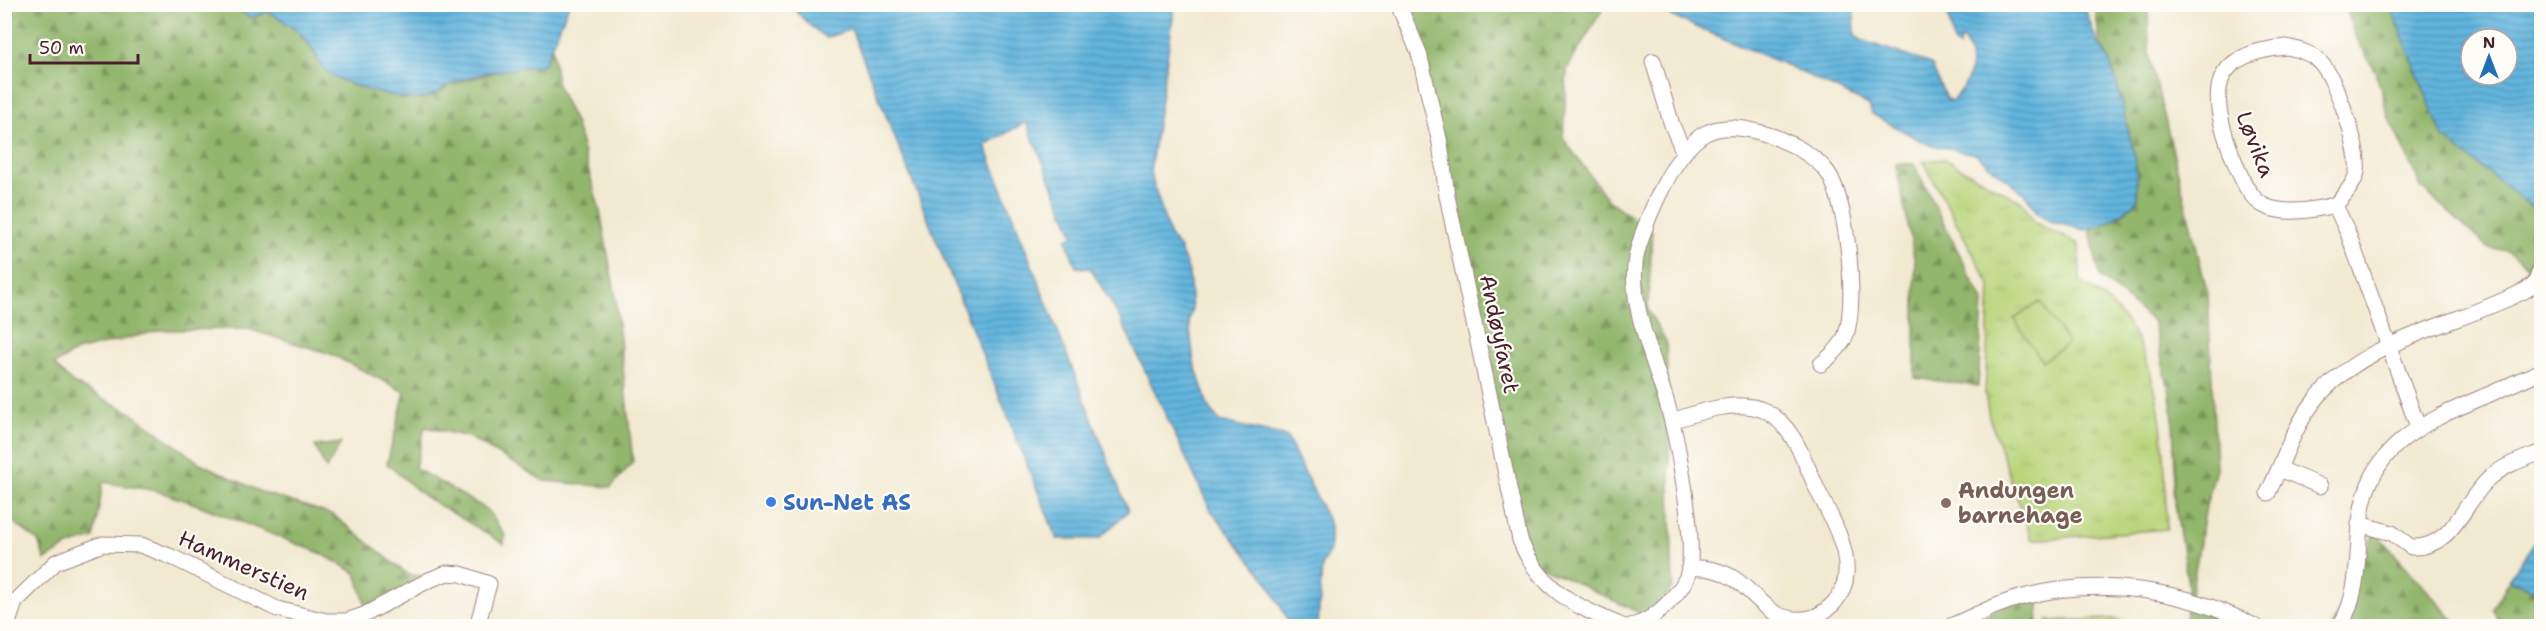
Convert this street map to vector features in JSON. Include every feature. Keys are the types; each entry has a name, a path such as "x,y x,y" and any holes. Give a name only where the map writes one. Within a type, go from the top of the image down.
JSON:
{"street":[{"name":"Andøyfaret","path":"1398,4 1419,53 1440,143 1447,196 1520,540 1530,564 1546,583 1567,600 1622,627"},
{"name":"Løvika","path":"2287,48 2310,54 2328,73 2348,126 2358,169 2355,179 2335,205 2318,209 2276,209 2265,206 2253,196 2240,175 2216,105 2222,76 2241,58 2262,50 2287,48"},
{"path":"1653,61 1672,125 1684,153"},
{"path":"1630,627 1660,611 1684,583 1689,568 1687,510 1672,421 1636,294 1635,264 1643,233 1658,200 1684,153 1706,133 1723,128 1740,128 1760,132 1793,146 1821,164 1829,174 1841,207 1849,265 1851,313 1843,341 1821,364"},
{"path":"2335,205 2418,427"},
{"path":"2268,493 2303,418 2325,389 2352,366 2388,346 2526,290 2536,282 2541,264"},
{"path":"2340,627 2355,589 2361,505 2373,475 2395,444 2418,427 2541,371"},
{"path":"1672,421 1702,412 1750,407 1765,411 1780,421 1790,433 1838,535 1846,562 1846,577 1835,602 1823,613 1811,618 1797,619 1783,617 1768,609 1729,576 1712,570 1689,568"},
{"path":"2360,524 2392,533 2411,547 2429,545 2450,531 2472,497 2490,477 2518,461 2541,452"},
{"path":"2280,469 2320,486"},
{"name":"Hammerstien","path":"7,627 15,602 56,562 103,544 141,545 174,558 277,609 326,621 346,621 364,615 429,580 447,573 461,574 489,584 477,627"},
{"path":"1951,627 2023,597 2100,588 2149,591 2191,600 2254,627"}],"green space":[{"path":"232,4 250,18 268,12 284,21 306,40 318,64 404,99 425,98 438,94 449,85 509,68 540,66 545,62 552,45 557,85 575,122 600,211 615,293 633,462 611,487 544,481 469,437 425,427 415,468 488,510 505,536 504,544 424,496 387,464 405,392 331,354 248,329 161,330 76,351 54,365 73,383 131,413 200,463 261,492 333,515 409,575 446,577 369,616 356,573 320,553 157,491 103,482 94,538 68,546 45,560 38,541 5,516 5,5"},
{"path":"1397,5 1605,5 1567,69 1563,138 1608,200 1652,232 1648,310 1666,342 1673,586 1655,611 1646,616 1530,561 1425,83"},
{"path":"2095,5 2148,5 2149,54 2208,295 2216,469 2206,506 2190,600 2269,625 2266,626 2185,626 2188,585 2173,491 2175,469 2172,402 2153,322 2099,276 2090,229 2107,223 2133,206 2138,199 2135,157 2115,77 2100,46"},
{"path":"2346,5 2390,5 2443,137 2541,214 2541,271 2531,268 2507,251 2487,247 2421,187 2389,118 2376,73 2353,32"},
{"path":"1944,159 2022,202 2035,223 2079,244 2080,281 2112,306 2133,332 2145,357 2160,414 2167,529 2032,540 1989,417 1985,394 1990,285 1923,161"},
{"path":"1896,164 1914,164 1983,301 1978,386 1915,378 1915,262"},
{"path":"2040,302 2068,343 2042,361 2014,319"},
{"path":"341,443 326,469 315,446"},
{"path":"2375,532 2459,626 2332,626"},
{"path":"2509,581 2527,586 2541,599 2541,626 2502,626 2493,609"},
{"path":"2041,591 2037,626 1958,626"},
{"path":"2116,619 2132,626 2048,626 2047,621"}],"water":[{"path":"232,5 569,5 545,62 540,66 506,69 484,74 451,84 431,96 402,98 378,93 331,75 323,67 307,41 288,24 268,12 250,18"},
{"path":"791,5 1175,5 1150,172 1169,234 1180,249 1189,272 1192,310 1189,321 1194,362 1208,406 1219,421 1287,437 1330,525 1330,550 1322,565 1318,626 1291,626 1268,583 1210,509 1120,318 1091,269 1076,267 1066,239 1074,236 1026,122 985,145 1128,511 1099,539 1057,539 851,29 826,38 808,24"},
{"path":"1645,5 1854,5 1855,35 1861,40 1931,64 1946,98 1952,101 1964,87 1971,64 1963,39 1960,40 1959,47 1954,44 1946,5 2084,5 2096,40 2108,58 2115,77 2135,157 2138,199 2133,206 2107,223 2085,230 2049,221 2037,212 2025,194 1975,154 1927,144 1872,114 1869,105 1795,69"},
{"path":"2390,5 2541,5 2541,214 2443,137"},
{"path":"2541,534 2541,599 2527,586 2508,580"}],"place":[{"name":"Sun-Net AS","path":"771,502"},
{"name":"Andungen barnehage","path":"1946,503"}]}
